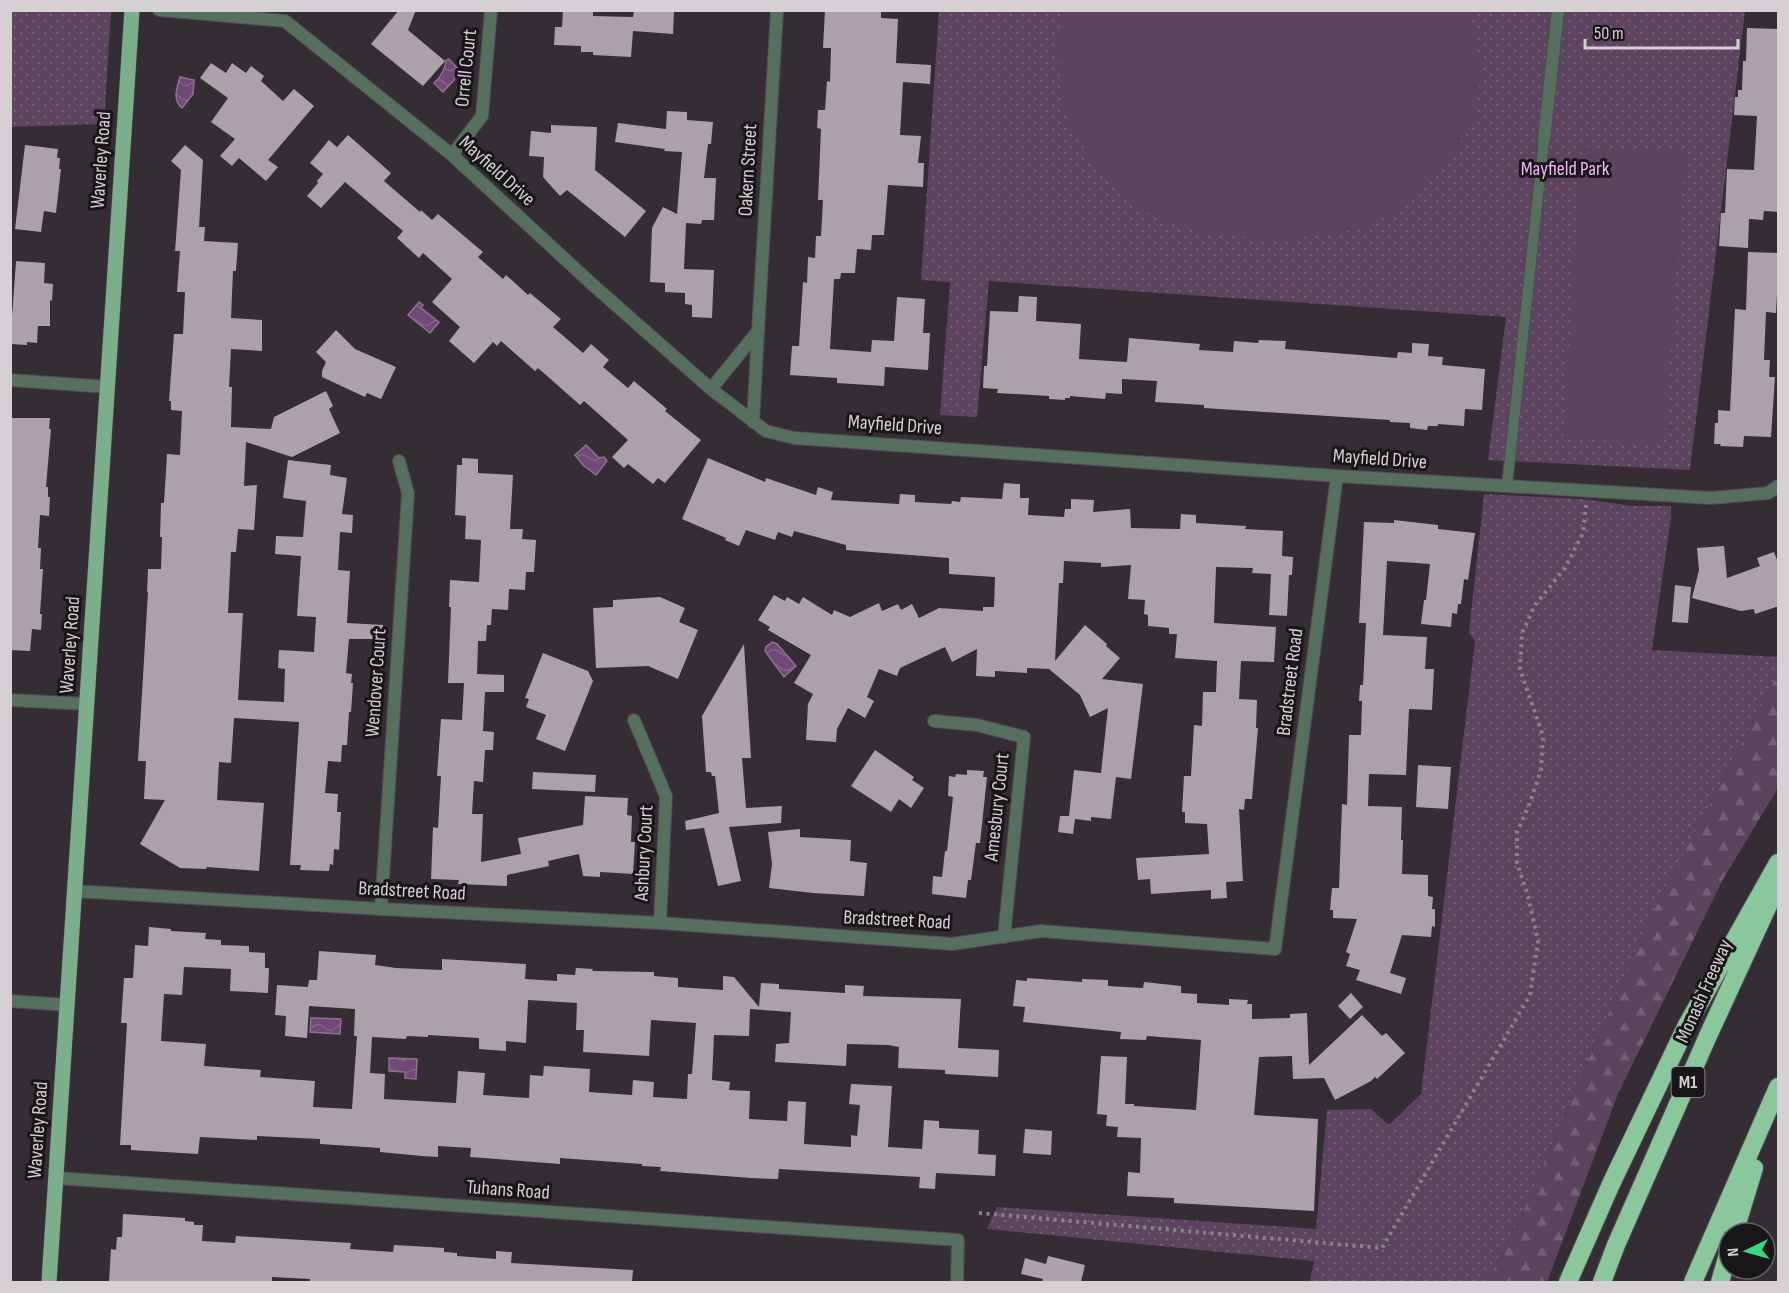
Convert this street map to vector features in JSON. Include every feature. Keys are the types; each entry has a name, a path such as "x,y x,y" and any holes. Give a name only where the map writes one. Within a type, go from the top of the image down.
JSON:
{"highway":[{"path":"1568,1282 1687,1025 1779,863"},
{"name":"Monash Freeway","path":"1602,1282 1678,1103 1744,955 1779,884"},
{"path":"1738,1221 1778,1089"},
{"path":"1693,1282 1778,1089"}],"main road":[{"name":"Waverley Road","path":"49,1282 132,10"}],"street":[{"name":"Mayfield Drive","path":"159,10 285,21 452,155 592,285 711,389 766,431 794,438 1337,476 1711,498 1768,493 1779,486"},
{"name":"Orrell Court","path":"452,155 482,116 491,10"},
{"name":"Oakern Street","path":"753,422 777,10"},
{"path":"1544,139 1558,10"},
{"path":"711,389 758,331"},
{"path":"10,380 108,387"},
{"name":"Wendover Court","path":"381,909 408,493 399,461"},
{"name":"Bradstreet Road","path":"74,891 660,923 952,944 1041,931 1275,950 1337,476"},
{"path":"10,700 88,704"},
{"name":"Ashbury Court","path":"634,720 666,796 660,923"},
{"name":"Amesbury Court","path":"934,721 977,724 1024,737 1004,937"},
{"path":"10,1001 67,1005"},
{"name":"Tuhans Road","path":"56,1178 958,1240 957,1282"}],"lane":[{"path":"1507,486 1544,139"}],"path":[{"path":"979,1213 1382,1248 1530,995 1538,941 1528,896 1517,863 1517,832 1541,770 1543,736 1520,669 1522,633 1536,605 1565,568 1582,533 1586,515 1587,490"}],"green space":[{"path":"10,11 111,11 104,124 11,127"},
{"name":"Mayfield Park","path":"939,11 1745,11 1690,470 1488,460 1506,317 989,281 977,417 940,415 950,282 921,280"},
{"path":"1065,11 1468,11 1482,70 1474,118 1453,155 1415,199 1375,223 1332,235 1271,239 1203,234 1152,215 1107,179 1074,134 1061,98 1057,36"},
{"path":"1582,147 1685,152 1664,444 1563,438"},
{"path":"1484,494 1582,499 1633,506 1671,506 1652,650 1778,657 1778,674 1648,921 1523,1212 1487,1282 1310,1282 1314,1261 987,1229 997,1207 1316,1229 1327,1110 1371,1109 1389,1125 1421,1094 1475,641 1469,632"},
{"path":"1778,674 1778,788 1722,881 1618,1094 1547,1282 1487,1282 1523,1212 1648,921"}],"water":[{"path":"449,59 458,69 454,80 443,92 434,83 442,73 446,60"},
{"path":"180,77 194,80 193,94 182,108 176,97"},
{"path":"419,302 423,305 421,308 439,322 430,333 408,315"},
{"path":"586,445 599,458 604,457 607,461 596,475 575,455"},
{"path":"772,642 777,644 796,666 784,677 765,651"},
{"path":"311,1018 341,1019 340,1034 310,1032"},
{"path":"389,1058 417,1059 416,1079 405,1078 405,1072 389,1071"}],"building":[{"path":"399,10 416,10 408,30 445,61 423,86 371,44"},
{"path":"563,10 593,10 593,16 633,17 634,10 674,10 673,34 633,31 631,57 593,55 593,52 581,52 581,46 554,45 555,27 562,27"},
{"path":"825,10 881,10 881,18 898,19 896,63 931,65 930,84 903,82 900,135 921,136 918,163 924,163 923,187 888,185 884,235 872,235 871,250 857,249 855,273 841,273 840,279 834,279 830,349 871,352 872,340 894,341 897,297 925,299 923,333 930,333 928,370 885,367 884,386 837,383 837,378 790,375 792,346 799,346 803,282 807,283 808,257 815,258 816,236 821,236 823,200 818,200 821,129 817,128 818,110 825,110 827,81 830,82 831,48 823,48"},
{"path":"1747,28 1779,29 1779,212 1764,211 1763,220 1749,219 1748,248 1719,246 1721,213 1725,213 1727,169 1754,170 1757,116 1734,115 1735,97 1738,97 1738,90 1742,90"},
{"path":"211,63 226,73 232,63 246,73 251,66 264,76 261,81 283,101 294,89 314,106 268,160 278,167 266,181 239,158 232,166 220,156 235,139 211,122 228,98 200,78"},
{"path":"667,111 687,112 687,120 713,122 704,178 716,178 714,220 702,220 701,224 686,223 684,269 714,270 712,318 692,317 692,305 685,304 685,293 665,292 665,283 650,282 652,228 663,207 677,214 682,152 615,142 618,123 666,129"},
{"path":"551,125 597,127 595,170 646,211 625,237 567,190 560,196 543,177 544,157 529,156 531,131 551,133"},
{"path":"348,135 391,173 384,181 432,220 438,214 483,252 478,257 503,279 506,275 528,295 530,293 561,319 553,327 583,353 591,344 609,360 603,367 628,388 634,381 667,409 665,411 701,440 665,483 658,478 653,484 628,464 624,468 612,457 628,440 584,401 580,405 538,368 535,371 501,341 497,346 493,342 474,363 449,341 460,327 432,302 452,279 423,253 419,258 397,238 403,231 345,182 321,208 307,196 323,174 310,163 329,140 337,147"},
{"path":"25,145 58,149 57,158 60,158 56,213 44,211 41,232 15,229"},
{"path":"185,145 203,160 199,227 205,227 204,241 238,243 236,271 233,271 231,318 262,320 262,351 231,349 229,387 232,387 231,427 271,429 274,417 326,391 333,406 329,409 340,433 292,457 246,442 244,486 257,485 254,530 238,529 236,552 231,552 228,613 243,613 238,700 284,702 285,669 278,668 279,650 314,652 316,617 297,616 301,556 275,554 276,536 303,537 306,501 283,498 288,460 331,465 330,475 347,478 342,514 353,515 352,533 340,532 338,570 350,571 347,623 383,625 383,639 349,639 346,673 352,674 351,683 353,683 347,745 342,745 341,762 328,761 325,793 338,794 337,812 341,812 339,850 334,849 333,865 330,864 329,871 300,870 301,865 290,865 299,722 234,718 231,763 219,762 217,800 264,803 259,871 207,867 206,869 180,868 140,844 165,800 144,799 146,761 138,761 148,569 161,569 161,503 164,503 167,454 180,455 182,411 171,410 171,401 169,401 174,334 183,334 185,292 177,292 180,251 175,251 181,170 171,161"},
{"path":"1748,252 1779,253 1776,313 1766,312 1764,360 1770,360 1769,377 1775,377 1771,437 1744,436 1743,447 1720,446 1721,444 1714,444 1715,423 1718,423 1718,410 1730,411 1735,309 1746,310"},
{"path":"16,261 45,263 44,283 53,284 52,301 50,300 50,326 38,326 37,343 27,342 27,345 10,344"},
{"path":"1019,296 1037,297 1036,321 1081,324 1079,359 1127,362 1129,338 1200,344 1199,350 1233,352 1234,341 1258,343 1259,340 1286,341 1285,349 1397,358 1398,352 1412,353 1412,343 1429,344 1428,356 1443,357 1442,365 1485,369 1482,410 1465,409 1464,426 1438,424 1438,426 1428,426 1427,430 1410,428 1410,423 1390,422 1390,420 1204,408 1204,405 1155,402 1157,381 1122,379 1122,394 1106,393 1105,399 1070,396 1065,400 1049,399 1049,396 997,393 998,389 983,388 984,366 987,366 990,311 1018,312"},
{"path":"336,330 355,349 396,367 381,399 367,393 365,397 322,377 326,362 316,352"},
{"path":"10,418 50,418 49,429 51,429 46,487 48,487 48,497 50,497 49,516 40,515 38,548 41,548 40,569 43,569 41,630 32,629 30,651 10,650"},
{"path":"462,458 478,459 478,473 513,475 510,529 523,529 522,539 536,540 534,572 526,572 525,590 509,589 508,610 492,609 491,625 487,625 486,641 478,641 477,674 504,675 504,692 485,692 483,731 494,732 493,750 485,750 483,782 474,781 472,814 483,814 481,862 521,854 518,838 583,825 585,796 628,798 627,815 632,816 631,842 635,842 633,874 600,872 600,877 583,876 579,854 548,861 549,866 507,875 507,886 458,884 459,880 431,879 433,827 438,828 441,776 437,776 441,719 462,720 464,683 448,683 450,580 479,582 481,540 465,539 466,516 455,515 457,465 462,465"},
{"path":"708,458 765,482 766,478 816,495 818,487 833,492 831,500 899,504 900,494 915,495 915,502 951,504 952,501 960,502 961,497 1002,499 1004,483 1020,484 1020,498 1029,498 1028,515 1064,517 1065,509 1071,509 1071,499 1094,500 1093,512 1130,509 1131,528 1180,529 1181,514 1196,515 1196,523 1283,531 1282,556 1293,557 1292,575 1289,575 1287,616 1269,615 1271,574 1252,573 1253,568 1216,567 1214,623 1276,627 1274,662 1241,661 1239,699 1257,700 1256,728 1258,728 1252,799 1245,799 1244,810 1239,809 1243,881 1226,882 1227,898 1211,899 1211,890 1151,894 1150,879 1138,880 1136,858 1209,854 1207,824 1185,823 1185,812 1182,812 1184,776 1191,776 1194,725 1202,726 1203,692 1216,692 1217,661 1175,658 1177,634 1169,634 1169,628 1148,626 1148,615 1144,614 1145,600 1128,599 1131,565 1101,567 1101,563 1064,561 1063,583 1059,583 1055,661 1085,625 1120,658 1102,679 1143,684 1131,779 1116,777 1111,819 1091,817 1091,821 1075,819 1073,834 1058,832 1060,816 1069,816 1074,770 1101,773 1108,708 1090,717 1080,695 1049,669 1027,668 1027,673 995,671 995,677 976,676 977,649 952,662 945,647 900,668 897,676 879,669 867,697 874,701 865,718 848,708 837,729 836,742 806,740 808,704 813,694 794,683 811,655 768,630 770,627 758,620 774,595 785,601 787,597 799,604 803,597 832,615 834,610 850,617 879,603 882,611 898,604 901,610 912,604 919,618 939,608 983,611 983,607 994,607 995,577 949,574 949,558 846,550 846,545 794,531 792,537 778,532 775,540 746,530 739,546 682,519"},
{"path":"1394,520 1438,525 1438,529 1475,533 1468,580 1464,579 1461,604 1458,604 1457,614 1452,613 1451,627 1421,624 1430,564 1387,561 1383,635 1427,637 1425,669 1434,669 1432,710 1409,709 1406,775 1369,774 1368,806 1402,807 1402,874 1428,875 1428,896 1433,897 1432,909 1435,909 1435,927 1432,926 1431,937 1402,935 1390,973 1406,978 1401,994 1356,980 1360,970 1346,966 1350,954 1346,952 1357,919 1333,918 1333,910 1330,910 1332,888 1339,888 1342,804 1347,805 1349,735 1361,735 1362,701 1359,701 1360,685 1363,685 1366,623 1359,623 1364,522 1394,523"},
{"path":"1724,546 1727,578 1760,566 1757,558 1774,552 1779,565 1779,606 1755,614 1754,609 1741,611 1692,598 1699,570 1697,548"},
{"path":"1675,585 1691,587 1688,623 1672,622"},
{"path":"660,597 685,608 679,622 698,630 678,679 648,666 596,668 593,608 613,607 613,600"},
{"path":"744,644 751,758 742,758 746,808 782,806 781,823 729,827 741,881 718,886 704,828 686,830 685,821 719,813 715,776 712,776 711,772 706,772 702,716"},
{"path":"543,653 588,671 593,681 565,751 536,739 546,715 526,707 529,699 525,698"},
{"path":"875,750 914,777 912,780 924,788 911,808 899,799 891,812 851,786"},
{"path":"1418,765 1451,767 1448,809 1416,807"},
{"path":"967,770 984,771 983,777 987,777 980,843 976,843 966,898 932,894 933,876 942,877 945,851 947,851 953,797 948,796 949,776 967,775"},
{"path":"533,772 596,775 595,792 532,789"},
{"path":"800,829 800,837 851,840 850,861 867,863 864,896 769,888 772,864 768,832"},
{"path":"149,927 206,933 205,939 221,940 221,945 249,946 249,952 265,953 265,968 269,968 268,993 230,991 231,969 184,967 182,995 164,994 161,1041 206,1044 204,1066 261,1070 260,1077 315,1081 313,1107 352,1109 357,1036 354,1036 355,1009 309,1006 307,1038 285,1036 286,1016 275,1015 277,985 308,987 309,980 317,980 319,951 376,955 375,965 396,968 442,970 442,959 526,964 525,979 557,981 557,974 575,975 576,968 593,969 592,971 654,972 654,976 678,978 678,987 723,990 723,976 734,977 759,1007 761,983 779,984 779,989 845,993 845,985 864,986 863,996 961,999 958,1048 999,1050 998,1077 945,1074 945,1070 898,1068 899,1047 888,1045 847,1044 846,1066 775,1062 776,1044 789,1043 791,1012 750,1009 749,1036 714,1035 712,1080 730,1082 729,1090 750,1091 749,1119 787,1121 788,1101 806,1102 804,1144 851,1147 851,1135 857,1136 860,1105 849,1104 851,1084 892,1086 888,1147 922,1149 924,1120 939,1121 939,1128 979,1130 978,1154 996,1155 995,1176 936,1173 935,1189 919,1188 920,1177 779,1169 778,1179 751,1178 660,1171 661,1167 642,1166 642,1164 560,1158 560,1164 470,1157 471,1148 438,1146 438,1157 380,1152 380,1148 320,1144 320,1139 257,1136 257,1140 200,1137 198,1154 131,1150 131,1145 120,1145 127,1023 121,1023 124,978 133,978 135,945 148,946","holes":["528,1000 577,1003 576,1030 584,1030 583,1052 649,1056 651,1020 696,1023 692,1074 688,1074 687,1099 653,1097 654,1082 633,1080 632,1095 589,1092 590,1069 544,1066 543,1076 530,1075 529,1098 483,1095 485,1073 458,1071 456,1103 384,1099 385,1074 370,1073 372,1037 406,1039 407,1036 428,1037 428,1035 479,1038 479,1049 506,1051 506,1041 526,1043"]},
{"path":"1027,978 1082,982 1082,979 1108,980 1108,986 1143,988 1144,982 1181,986 1181,993 1197,994 1197,1003 1229,1005 1229,999 1248,1000 1247,1004 1252,1004 1252,1019 1290,1018 1290,1014 1307,1013 1309,1065 1362,1015 1382,1036 1386,1033 1405,1053 1377,1079 1375,1077 1335,1100 1324,1078 1293,1079 1292,1056 1259,1057 1254,1115 1318,1119 1314,1211 1174,1203 1174,1198 1127,1196 1128,1172 1140,1173 1141,1138 1117,1137 1118,1127 1106,1126 1107,1115 1097,1114 1101,1056 1127,1057 1125,1104 1196,1110 1201,1040 1147,1036 1146,1040 1120,1039 1121,1032 1023,1022 1025,1007 1013,1006 1016,980 1027,981"},
{"path":"1351,993 1363,1007 1350,1019 1338,1006"},
{"path":"1025,1129 1052,1131 1051,1155 1023,1153"},
{"path":"123,1214 185,1218 185,1221 194,1222 194,1225 203,1225 202,1241 235,1243 236,1236 351,1243 350,1249 393,1252 394,1245 429,1247 444,1248 444,1252 457,1253 457,1256 496,1259 496,1251 512,1252 511,1263 633,1270 632,1282 310,1282 310,1279 272,1277 272,1282 109,1282 111,1249 116,1250 117,1237 122,1237"},
{"path":"1048,1256 1085,1265 1081,1282 1042,1282 1043,1279 1021,1274 1025,1258 1046,1264"}]}
